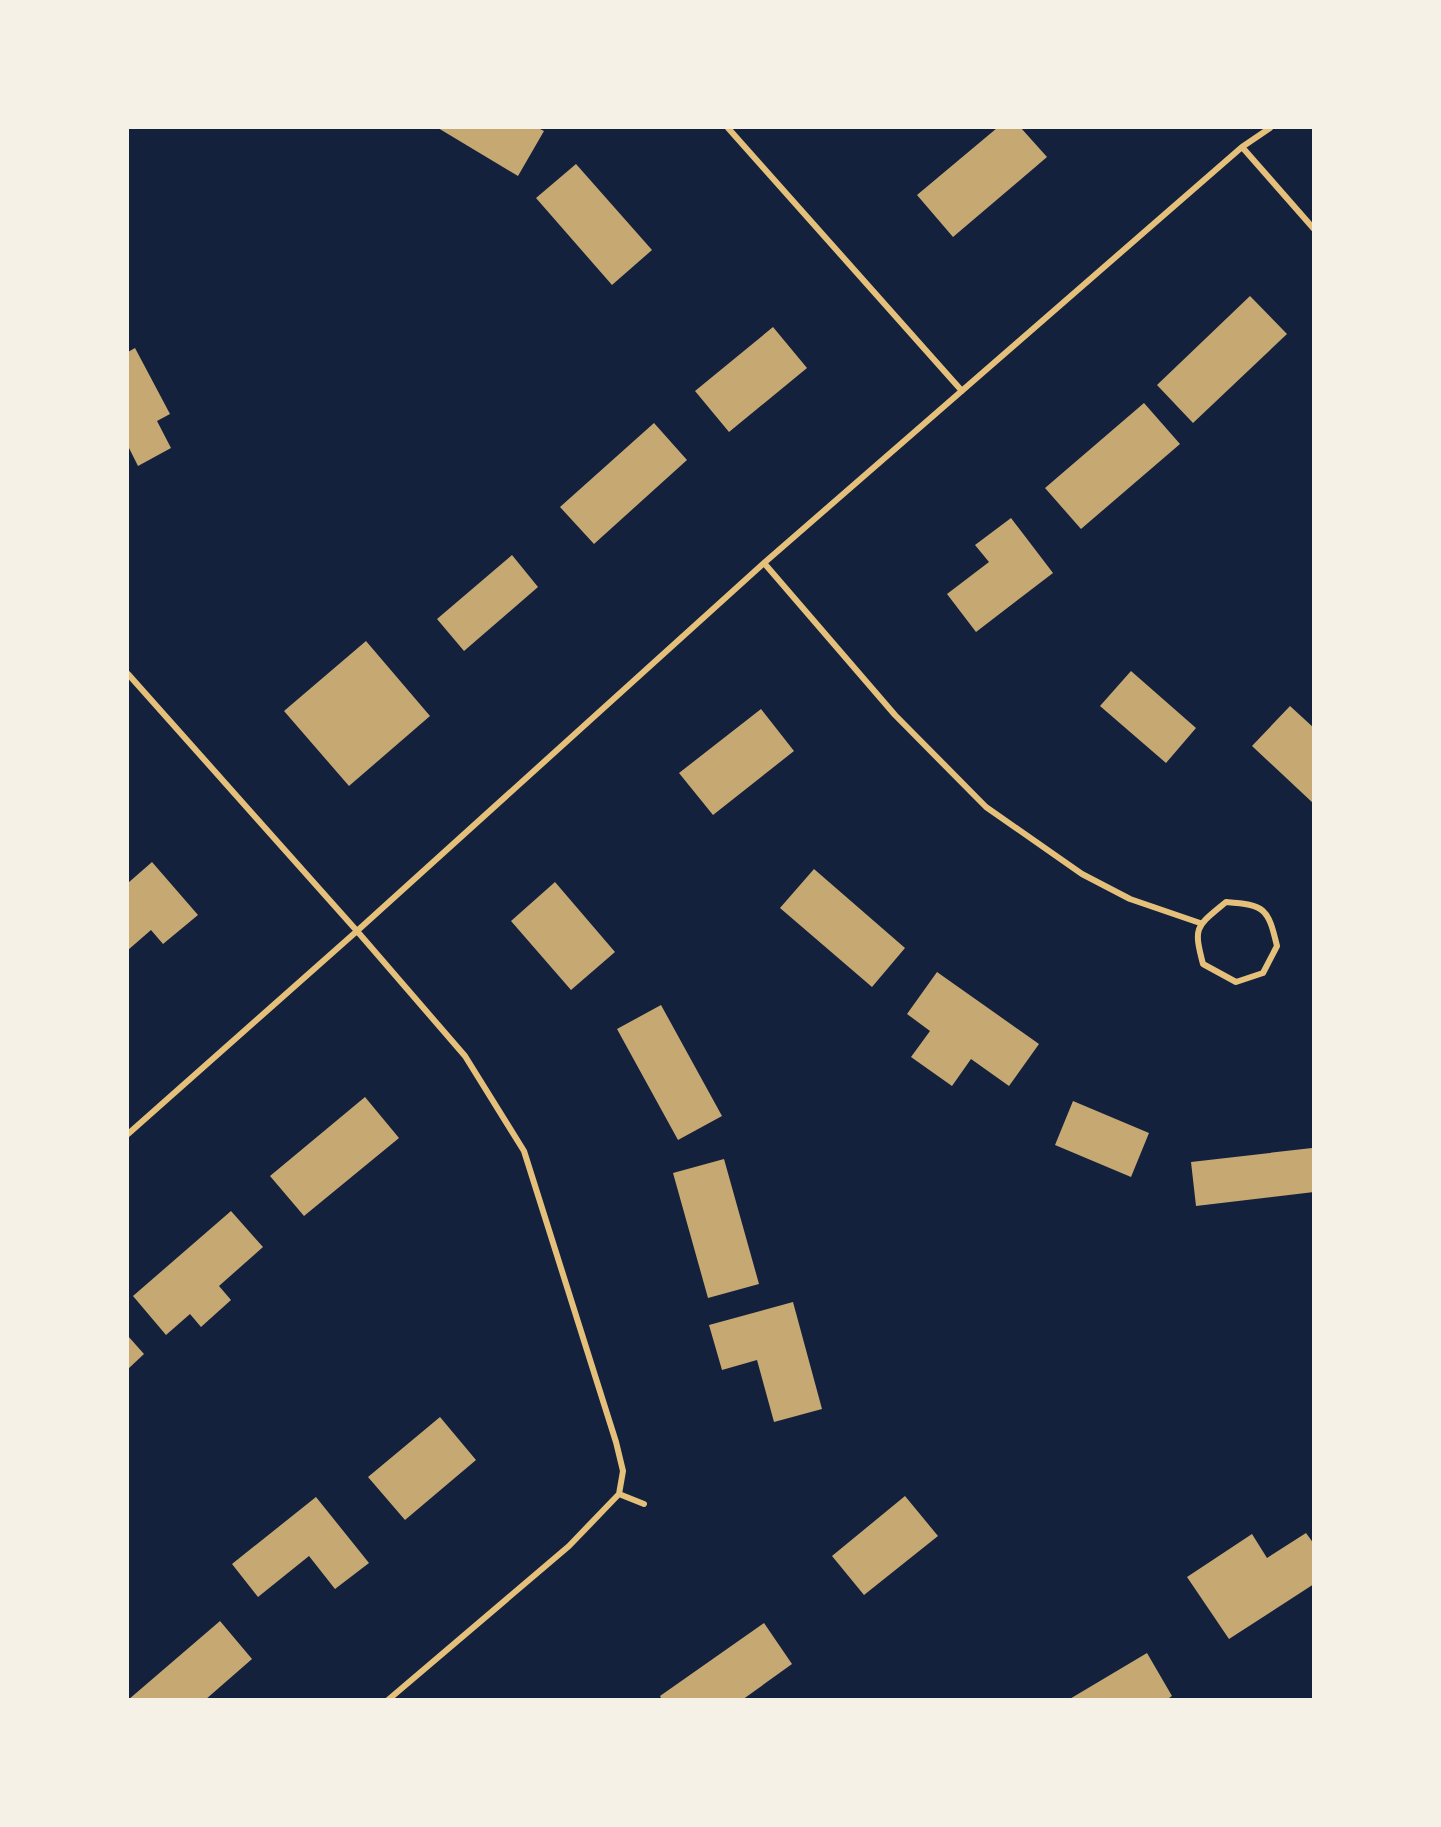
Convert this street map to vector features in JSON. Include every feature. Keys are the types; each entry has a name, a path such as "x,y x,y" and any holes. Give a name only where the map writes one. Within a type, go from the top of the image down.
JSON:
{"street":[{"path":"728,128 962,391"},
{"path":"128,1134 357,931 764,563 1242,147 1270,128"},
{"path":"1242,147 1314,229"},
{"path":"764,563 895,715 986,807 1082,874 1131,899 1200,923"},
{"path":"128,674 465,1056 524,1151 616,1442 623,1471 619,1494 569,1546 388,1700"},
{"path":"1226,902 1253,904 1271,919 1277,946 1263,973 1236,982 1203,964 1196,937 1200,923 1226,902"},
{"path":"619,1494 644,1504"}],"building":[{"path":"438,128 538,128 544,131 518,176"},
{"path":"997,128 1021,128 1047,157 953,237 917,195"},
{"path":"576,164 652,250 612,285 536,198"},
{"path":"1250,296 1287,334 1193,423 1157,385"},
{"path":"773,327 807,368 729,432 695,391"},
{"path":"135,348 170,414 157,421 171,448 138,466 128,446 128,352"},
{"path":"1144,403 1180,444 1081,529 1045,488"},
{"path":"654,423 687,460 594,544 560,507"},
{"path":"1011,518 1053,573 976,632 947,594 989,562 975,545"},
{"path":"512,555 538,587 464,651 437,619"},
{"path":"366,641 430,716 349,786 284,711"},
{"path":"1131,671 1196,728 1166,763 1100,706"},
{"path":"1290,706 1314,728 1314,804 1252,746"},
{"path":"761,709 794,751 713,815 679,773"},
{"path":"152,862 198,915 163,944 151,930 128,950 128,883"},
{"path":"814,869 905,948 872,987 780,908"},
{"path":"555,882 615,952 571,990 511,921"},
{"path":"937,972 1039,1044 1009,1086 971,1059 952,1086 911,1057 930,1031 907,1014"},
{"path":"661,1005 722,1116 678,1140 617,1029"},
{"path":"365,1097 399,1138 304,1216 270,1176"},
{"path":"1073,1101 1149,1133 1131,1177 1055,1145"},
{"path":"1312,1148 1314,1192 1196,1206 1191,1162"},
{"path":"724,1159 759,1284 708,1298 673,1173"},
{"path":"231,1211 263,1247 219,1286 231,1300 201,1327 190,1314 166,1335 133,1296"},
{"path":"793,1302 822,1409 774,1422 757,1360 722,1370 709,1325"},
{"path":"128,1336 144,1354 128,1369"},
{"path":"440,1417 476,1460 405,1520 368,1477"},
{"path":"905,1496 938,1536 864,1595 832,1556"},
{"path":"316,1497 369,1563 335,1589 309,1556 258,1597 232,1564"},
{"path":"1306,1533 1314,1544 1314,1584 1229,1639 1187,1577 1252,1534 1267,1558"},
{"path":"220,1621 252,1659 205,1700 128,1700"},
{"path":"764,1623 792,1664 742,1700 662,1700 660,1696"},
{"path":"1147,1653 1172,1696 1166,1700 1068,1700"}]}
